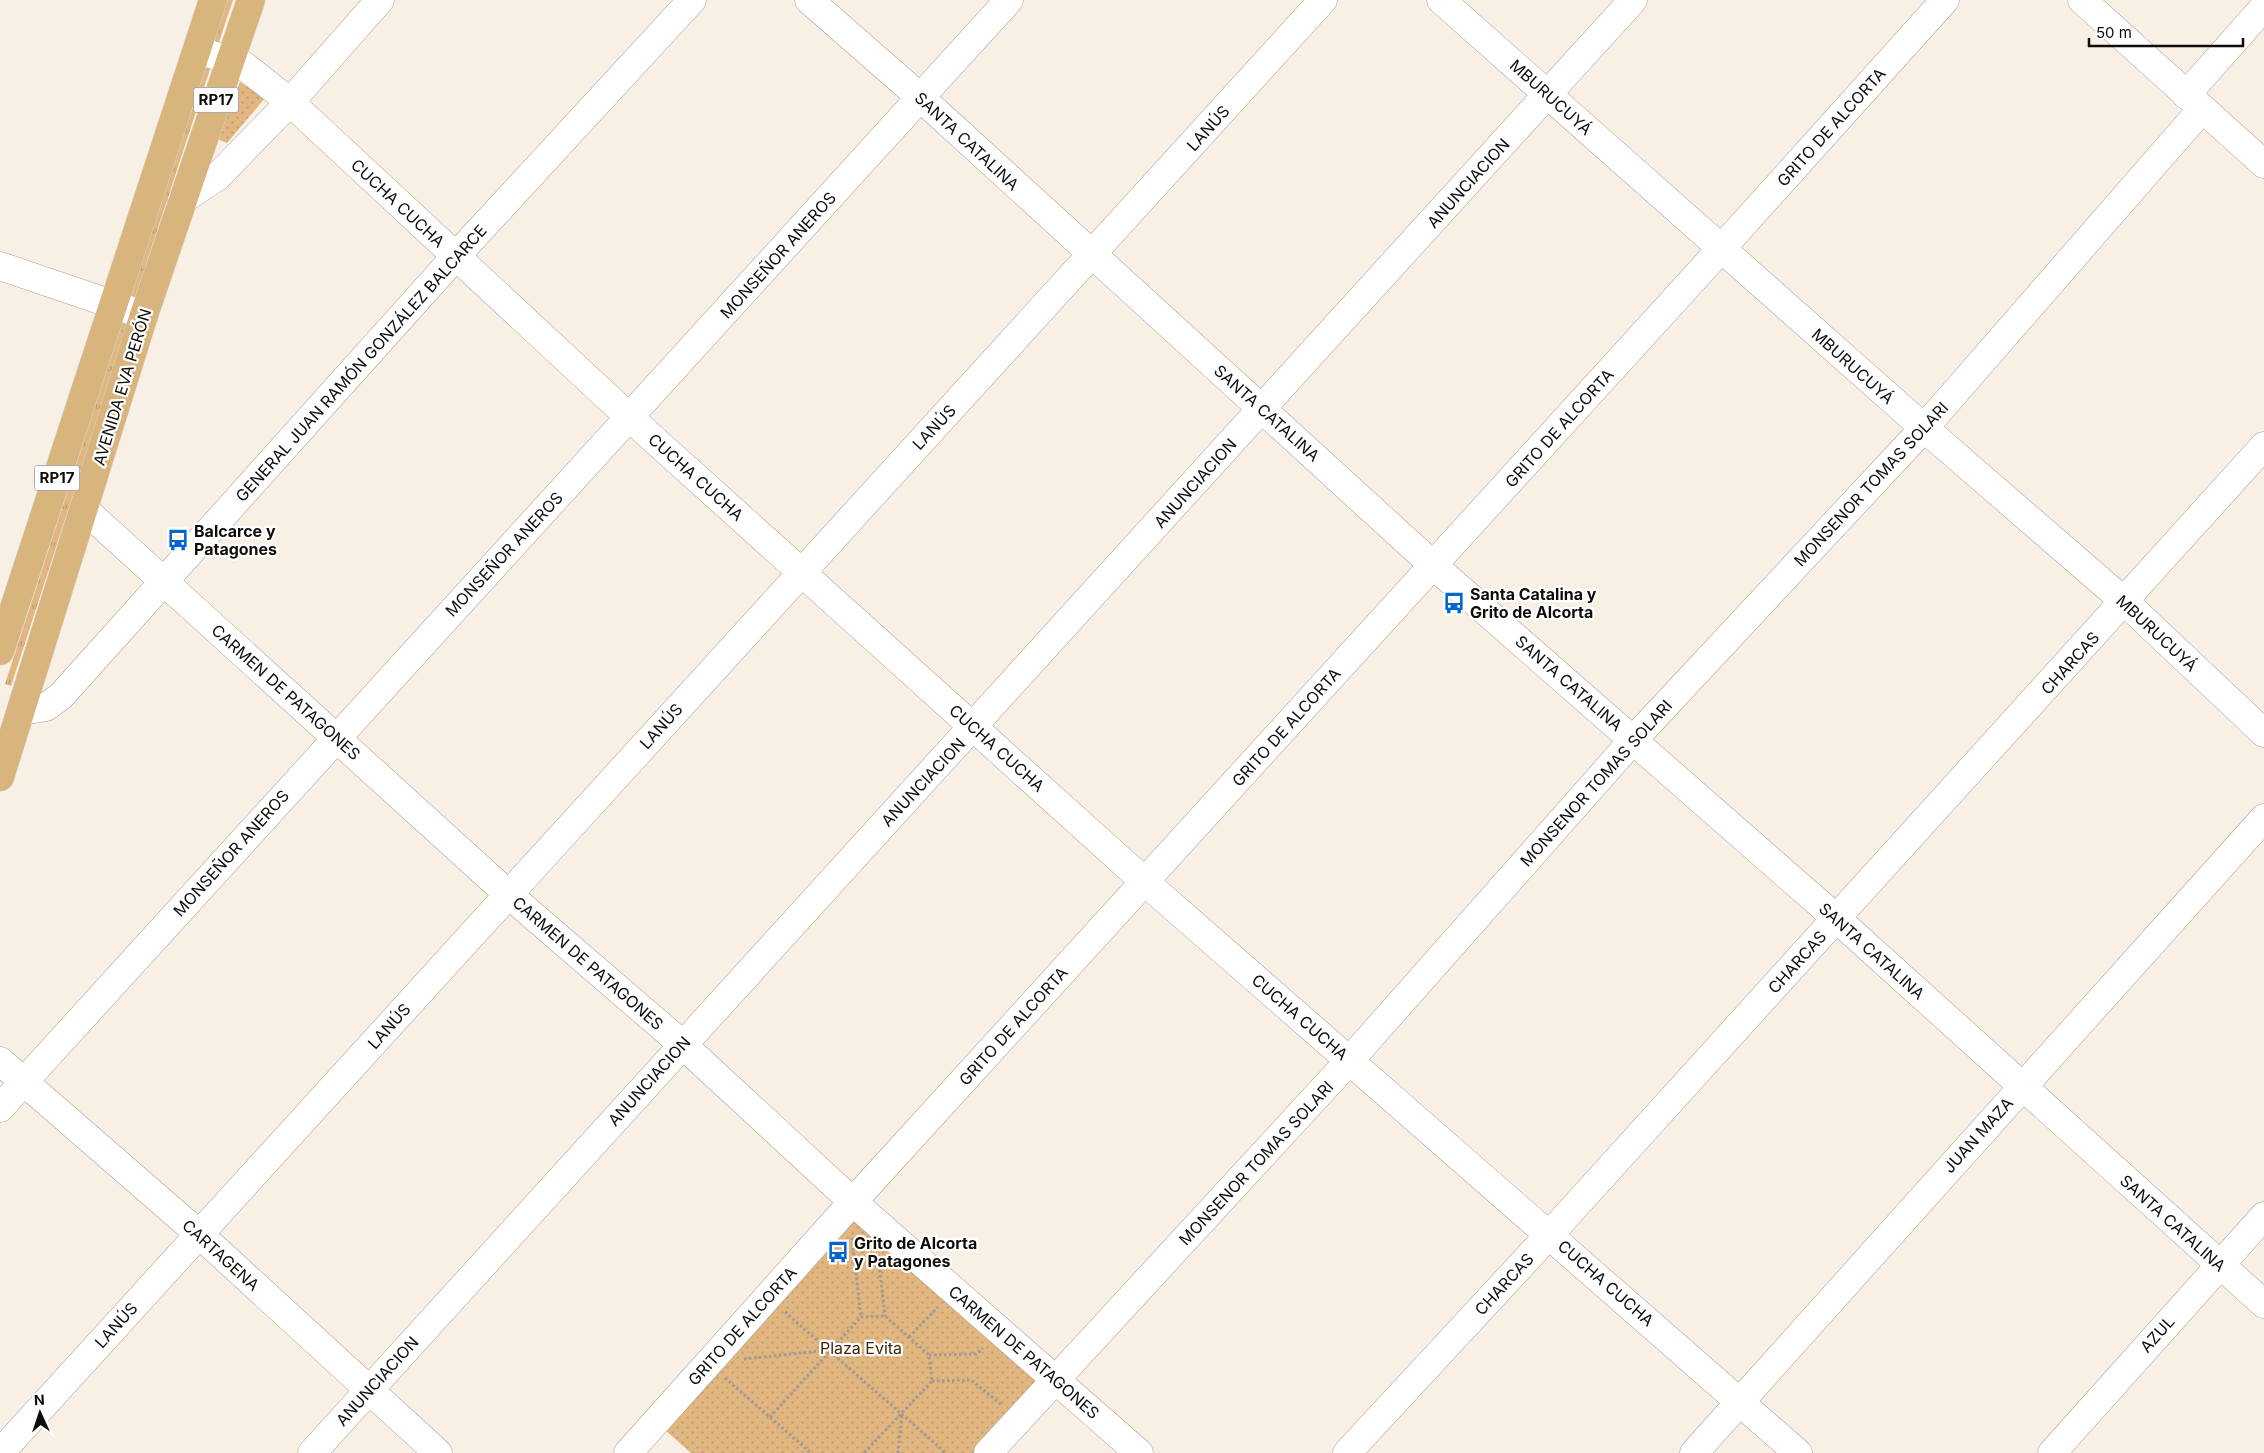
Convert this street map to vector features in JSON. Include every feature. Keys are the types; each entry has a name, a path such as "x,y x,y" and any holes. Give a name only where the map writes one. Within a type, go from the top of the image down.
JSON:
{"main road":[{"name":"AVENIDA EVA PERÓN","path":"0,651 213,0"},
{"name":"AVENIDA EVA PERÓN","path":"0,777 144,315 251,0"}],"street":[{"path":"182,200 217,177 290,102 380,0"},
{"name":"GENERAL JUAN RAMÓN GONZÁLEZ BALCARCE","path":"22,711 46,707 62,696 456,256 692,0"},
{"name":"SANTA CATALINA","path":"809,0 921,98 1434,566 1634,739 1837,919 2021,1087 2264,1304"},
{"name":"MONSEÑOR ANEROS","path":"0,1108 1009,0"},
{"name":"LANÚS","path":"0,1453 1324,0"},
{"name":"MBURUCUYÁ","path":"1441,0 1924,428 2125,602 2264,733"},
{"name":"ANUNCIACION","path":"312,1453 1633,0"},
{"name":"GRITO DE ALCORTA","path":"628,1453 768,1296 858,1209 1145,882 1722,249 1945,0"},
{"path":"2082,0 2264,164"},
{"name":"MONSENOR TOMAS SOLARI","path":"988,1453 1350,1060 1634,739 1924,428 2194,102 2264,7"},
{"name":"CUCHA CUCHA","path":"197,50 242,64 290,102 629,417 1145,882 1550,1234 1798,1453"},
{"path":"0,266 144,315"},
{"name":"CHARCAS","path":"1347,1453 1550,1234 1837,919 2264,446"},
{"name":"CARMEN DE PATAGONES","path":"84,509 509,895 682,1044 858,1209 1139,1453"},
{"name":"JUAN MAZA","path":"1694,1453 2264,818"},
{"name":"CARTAGENA","path":"0,1061 200,1234 438,1453"},
{"name":"AZUL","path":"2052,1453 2264,1216"}],"path":[{"path":"858,1209 885,1316 928,1355 932,1381"},
{"path":"770,1417 860,1317 858,1209"},
{"path":"909,1338 953,1290"},
{"path":"768,1296 946,1453"},
{"path":"860,1317 885,1316"},
{"path":"928,1355 976,1354 1002,1333"},
{"path":"708,1363 829,1350"},
{"path":"708,1363 811,1453"},
{"path":"864,1453 932,1381 971,1380 1020,1420"},
{"path":"898,1453 902,1413"}],"green space":[{"path":"227,0 233,0 217,48 212,45"},
{"path":"208,61 212,63 134,301 129,300"},
{"path":"240,82 265,98 227,143 217,139"},
{"path":"124,317 130,319 11,686 5,684"},
{"name":"Plaza Evita","path":"853,1202 1056,1381 988,1453 691,1453 656,1422"}],"place":[{"name":"Balcarce y Patagones","path":"178,540"},
{"name":"Santa Catalina y Grito de Alcorta","path":"1454,603"},
{"name":"Grito de Alcorta y Patagones","path":"838,1252"}]}
